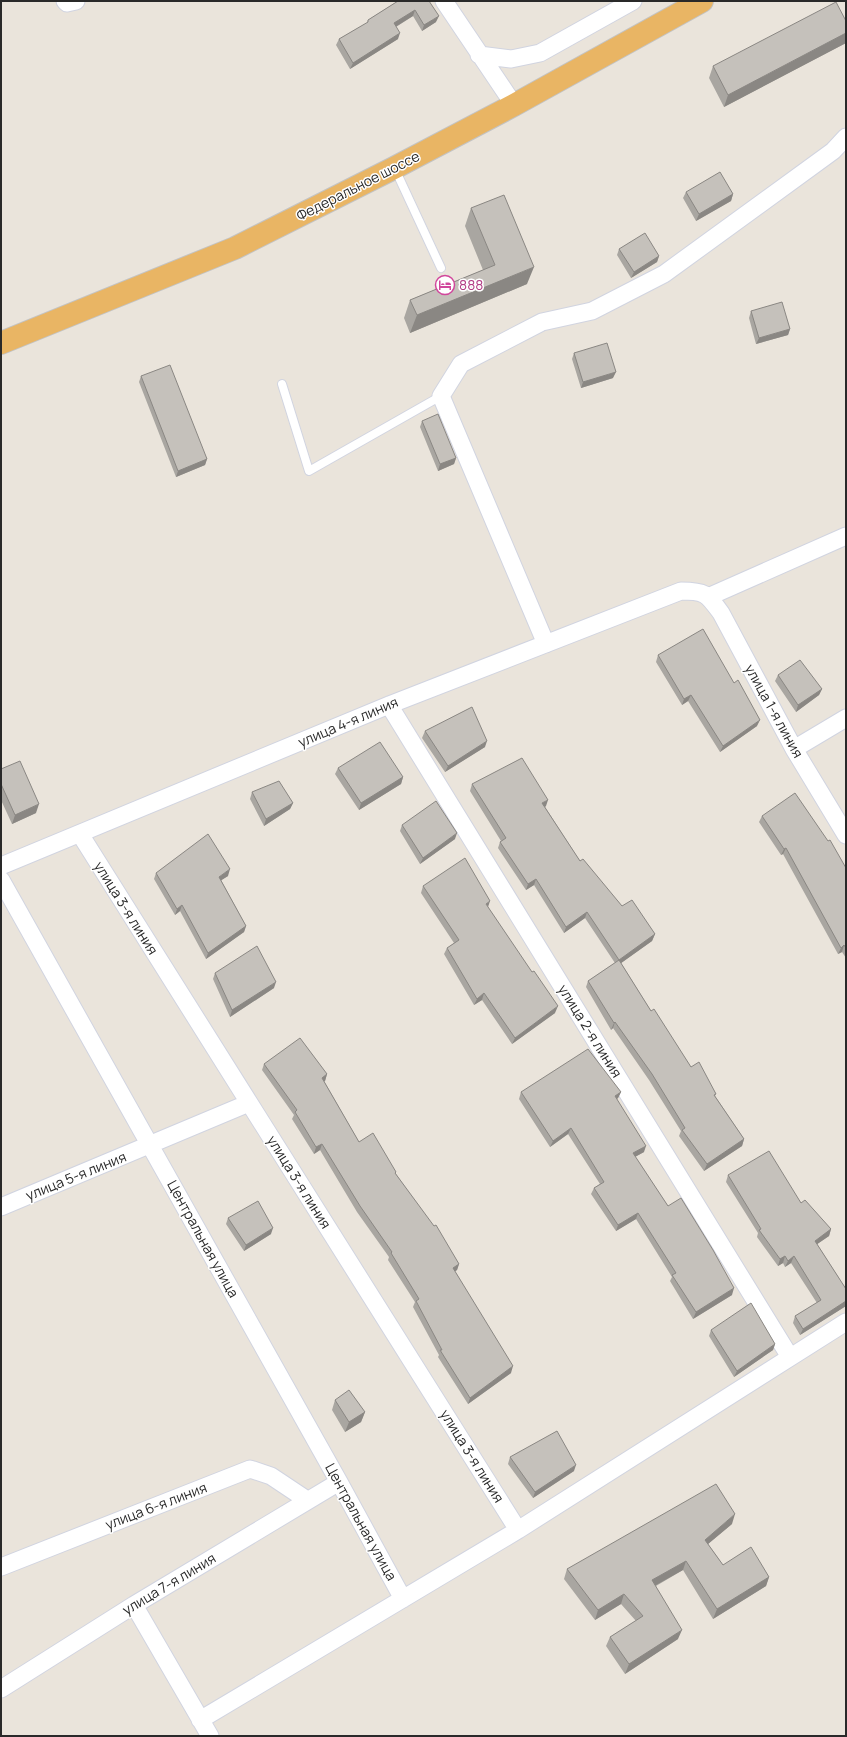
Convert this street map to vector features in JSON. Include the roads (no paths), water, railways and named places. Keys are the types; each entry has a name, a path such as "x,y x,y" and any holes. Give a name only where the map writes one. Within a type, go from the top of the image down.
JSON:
{"highway":[{"name":"Федеральное шоссе","path":"1,342 235,248 394,168 514,105 702,1"}],"street":[{"path":"65,1 76,1"},
{"path":"444,1 514,105"},
{"path":"479,55 511,59 540,53 633,1"},
{"path":"546,644 441,396 461,364 542,322 592,311 664,274 833,151 846,137"},
{"path":"703,594 846,536"},
{"name":"улица 4-я линия","path":"1,866 389,705 681,591 703,594"},
{"name":"улица 1-я линия","path":"703,594 721,614 794,749 846,835"},
{"name":"улица 2-я линия","path":"389,705 790,1357"},
{"path":"794,749 846,718"},
{"name":"улица 3-я линия","path":"80,834 518,1530"},
{"name":"Центральная улица","path":"1,880 340,1482 403,1599"},
{"name":"улица 5-я линия","path":"1,1207 150,1146 249,1103"},
{"path":"200,1720 518,1530 846,1322"},
{"name":"улица 6-я линия","path":"1,1567 250,1469 271,1476 307,1500"},
{"name":"улица 7-я линия","path":"1,1689 307,1500 340,1482"},
{"path":"134,1606 210,1736"}],"lane":[{"path":"394,168 441,268"},
{"path":"282,384 308,471 441,396"}],"place":[{"name":"888","path":"445,285"}]}
